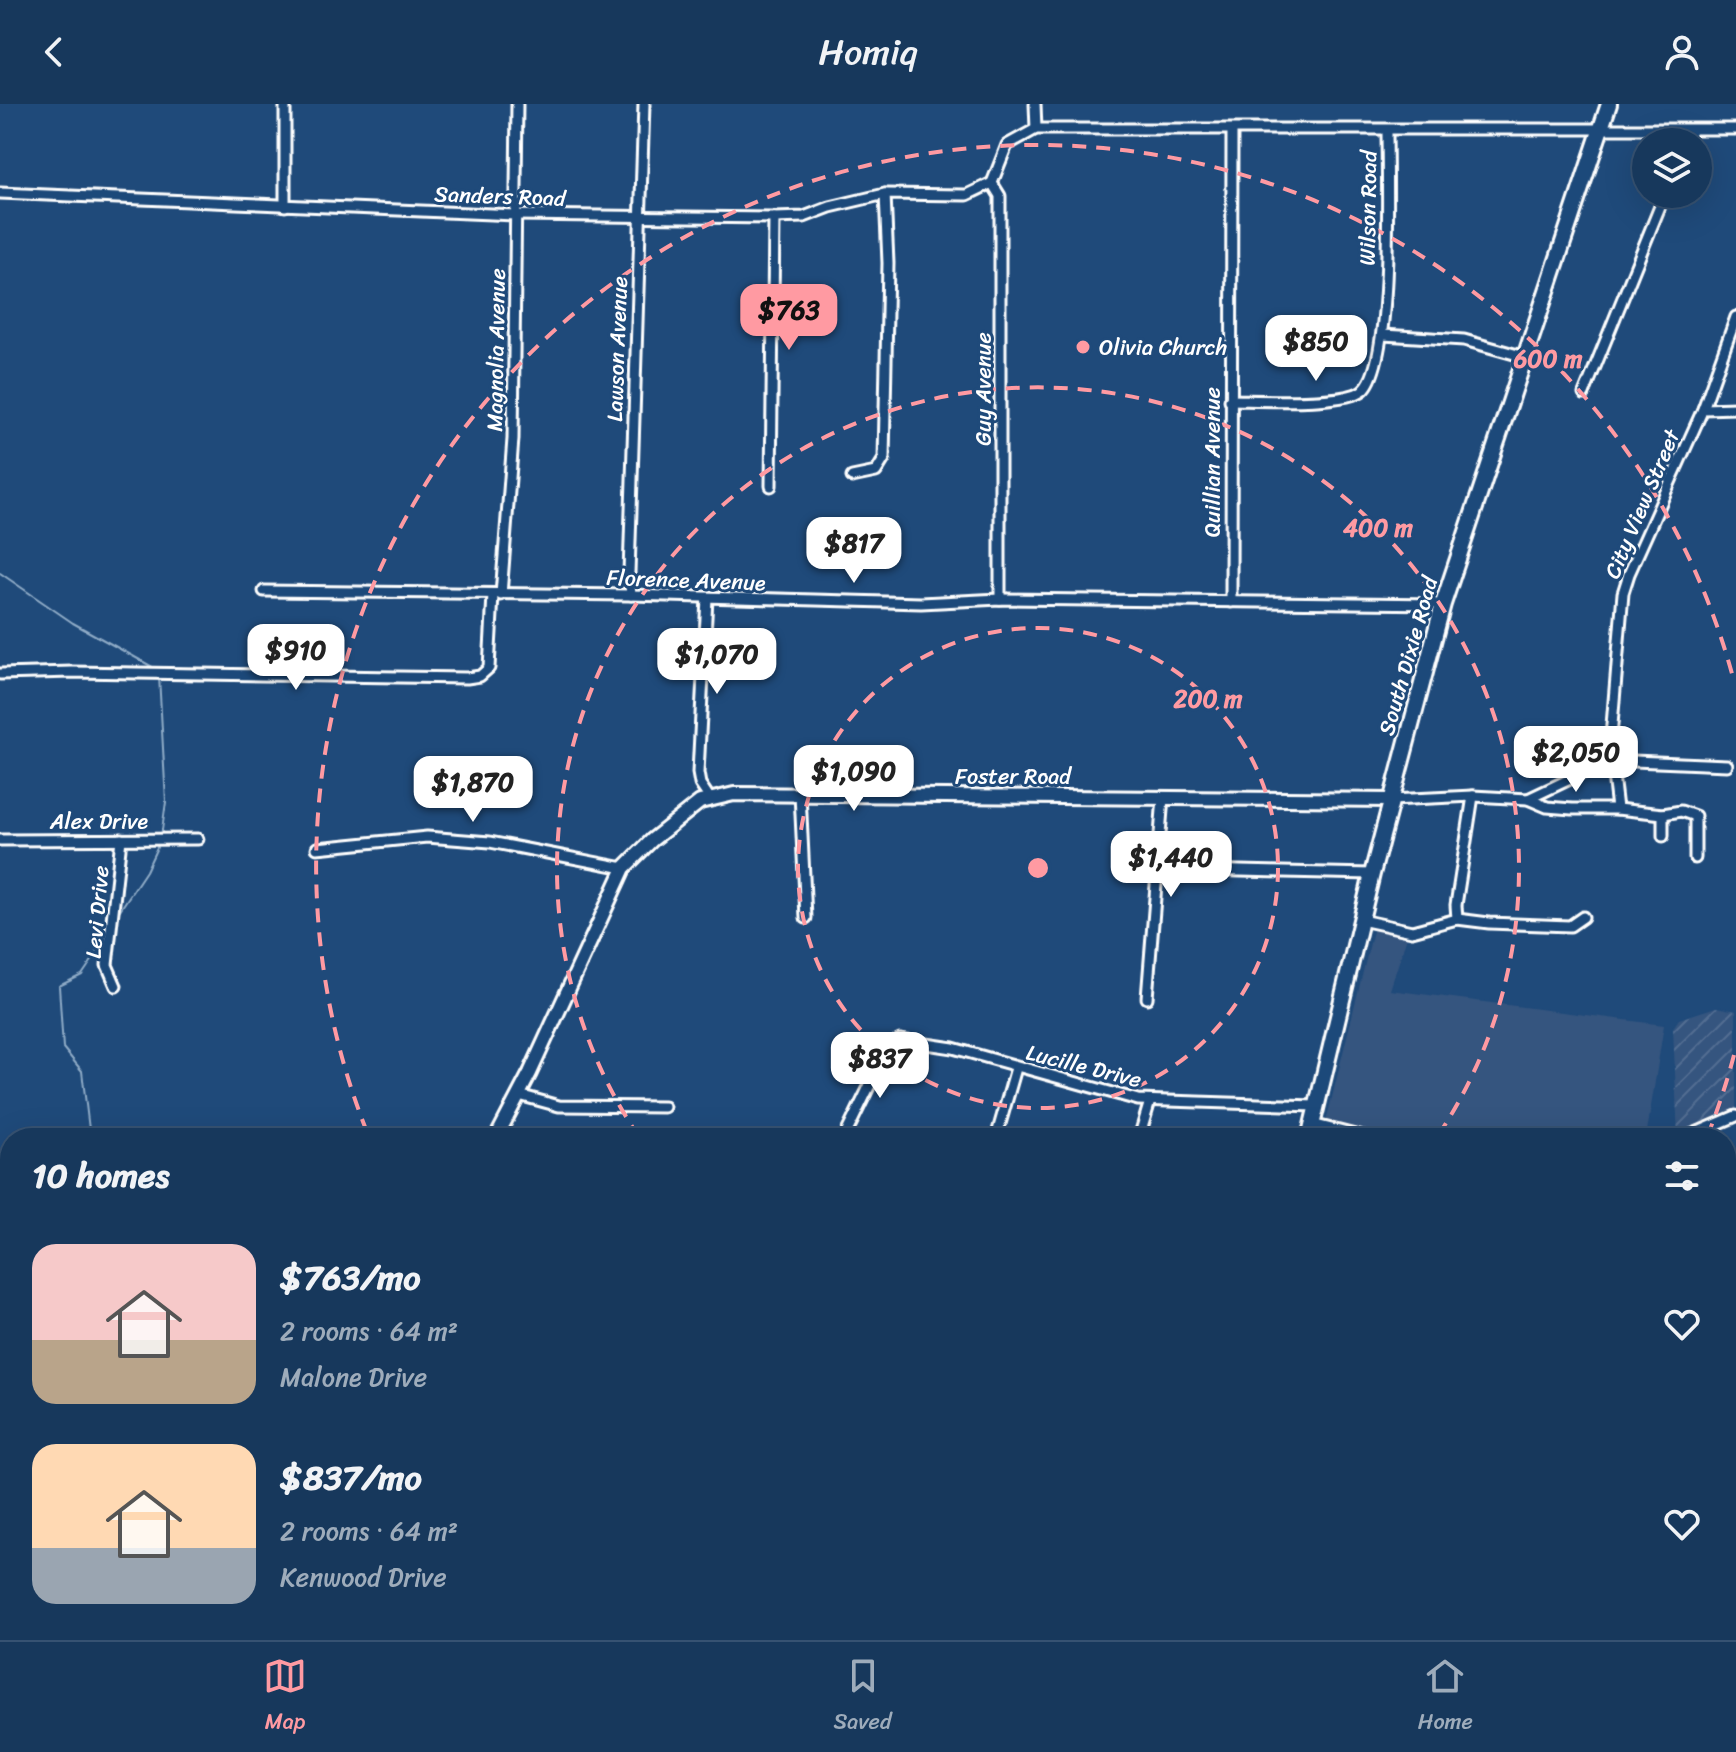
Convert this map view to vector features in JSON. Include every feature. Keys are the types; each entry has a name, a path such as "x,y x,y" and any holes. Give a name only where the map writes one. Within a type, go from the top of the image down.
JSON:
{"main road":[{"name":"South Dixie Road","path":"1311,1128 1372,874 1443,604 1609,104"}],"street":[{"path":"285,104 285,206"},
{"name":"Magnolia Avenue","path":"0,674 72,672 467,678 480,676 489,668 513,439 517,104"},
{"name":"Lawson Avenue","path":"631,595 629,573 644,104"},
{"path":"1035,104 1036,129"},
{"path":"992,183 1007,145 1036,129 1632,131"},
{"path":"1712,130 1736,129"},
{"name":"Wilson Road","path":"1230,400 1338,399 1363,391 1375,368 1383,335 1387,130"},
{"name":"Quillian Avenue","path":"1231,602 1232,131"},
{"name":"Sanders Road","path":"0,193 515,215 774,218 804,217 830,207 885,194 967,195 992,183"},
{"name":"Guy Avenue","path":"992,183 1000,196 1000,599"},
{"path":"852,477 876,472 884,459 888,263 885,194"},
{"path":"1584,394 1659,208"},
{"path":"771,486 774,218"},
{"name":"City View Street","path":"1617,809 1614,771 1610,760 1623,593 1703,409 1736,317"},
{"path":"1383,335 1464,340 1525,357"},
{"path":"1703,409 1736,408"},
{"name":"Florence Avenue","path":"264,591 631,595 921,603 1000,599 1443,604"},
{"path":"707,598 698,773 700,784 710,799"},
{"path":"1528,799 1610,760 1727,765"},
{"name":"Foster Road","path":"501,1128 624,868 691,808 710,799 734,794 800,794 1391,800"},
{"path":"800,794 806,918"},
{"path":"1457,919 1456,905 1473,796"},
{"path":"1391,800 1473,796 1528,799 1547,807 1663,814 1681,811 1695,816 1695,858"},
{"path":"1147,998 1163,797"},
{"path":"1663,814 1663,836"},
{"path":"317,848 427,837 490,842 624,868"},
{"name":"Levi Drive","path":"116,986 107,965 121,839"},
{"name":"Alex Drive","path":"0,840 198,839"},
{"path":"1157,869 1372,874"},
{"path":"1361,920 1412,931 1457,919 1570,926 1583,917"},
{"name":"Lucille Drive","path":"849,1128 889,1046 895,1042 923,1042 953,1048 1016,1068 1150,1101 1315,1106"},
{"path":"999,1128 1016,1068"},
{"path":"519,1095 559,1106 664,1107"},
{"path":"1142,1128 1150,1101"},
{"path":"1708,1128 1736,1116"}],"shaded area":[{"path":"1374,927 1408,933 1390,990 1664,1025 1648,1128 1324,1128"},
{"path":"1716,1007 1736,1011 1736,1125 1729,1128 1678,1128 1673,1028 1679,1019"}],"waterway":[{"path":"0,573 73,623 158,670"},
{"path":"159,676 166,802 161,837"},
{"path":"118,913 146,871 159,843"},
{"path":"89,1128 82,1071 63,1048 59,986 82,975 93,959 108,924"}],"place":[{"name":"Olivia Church","path":"1083,347"}]}
